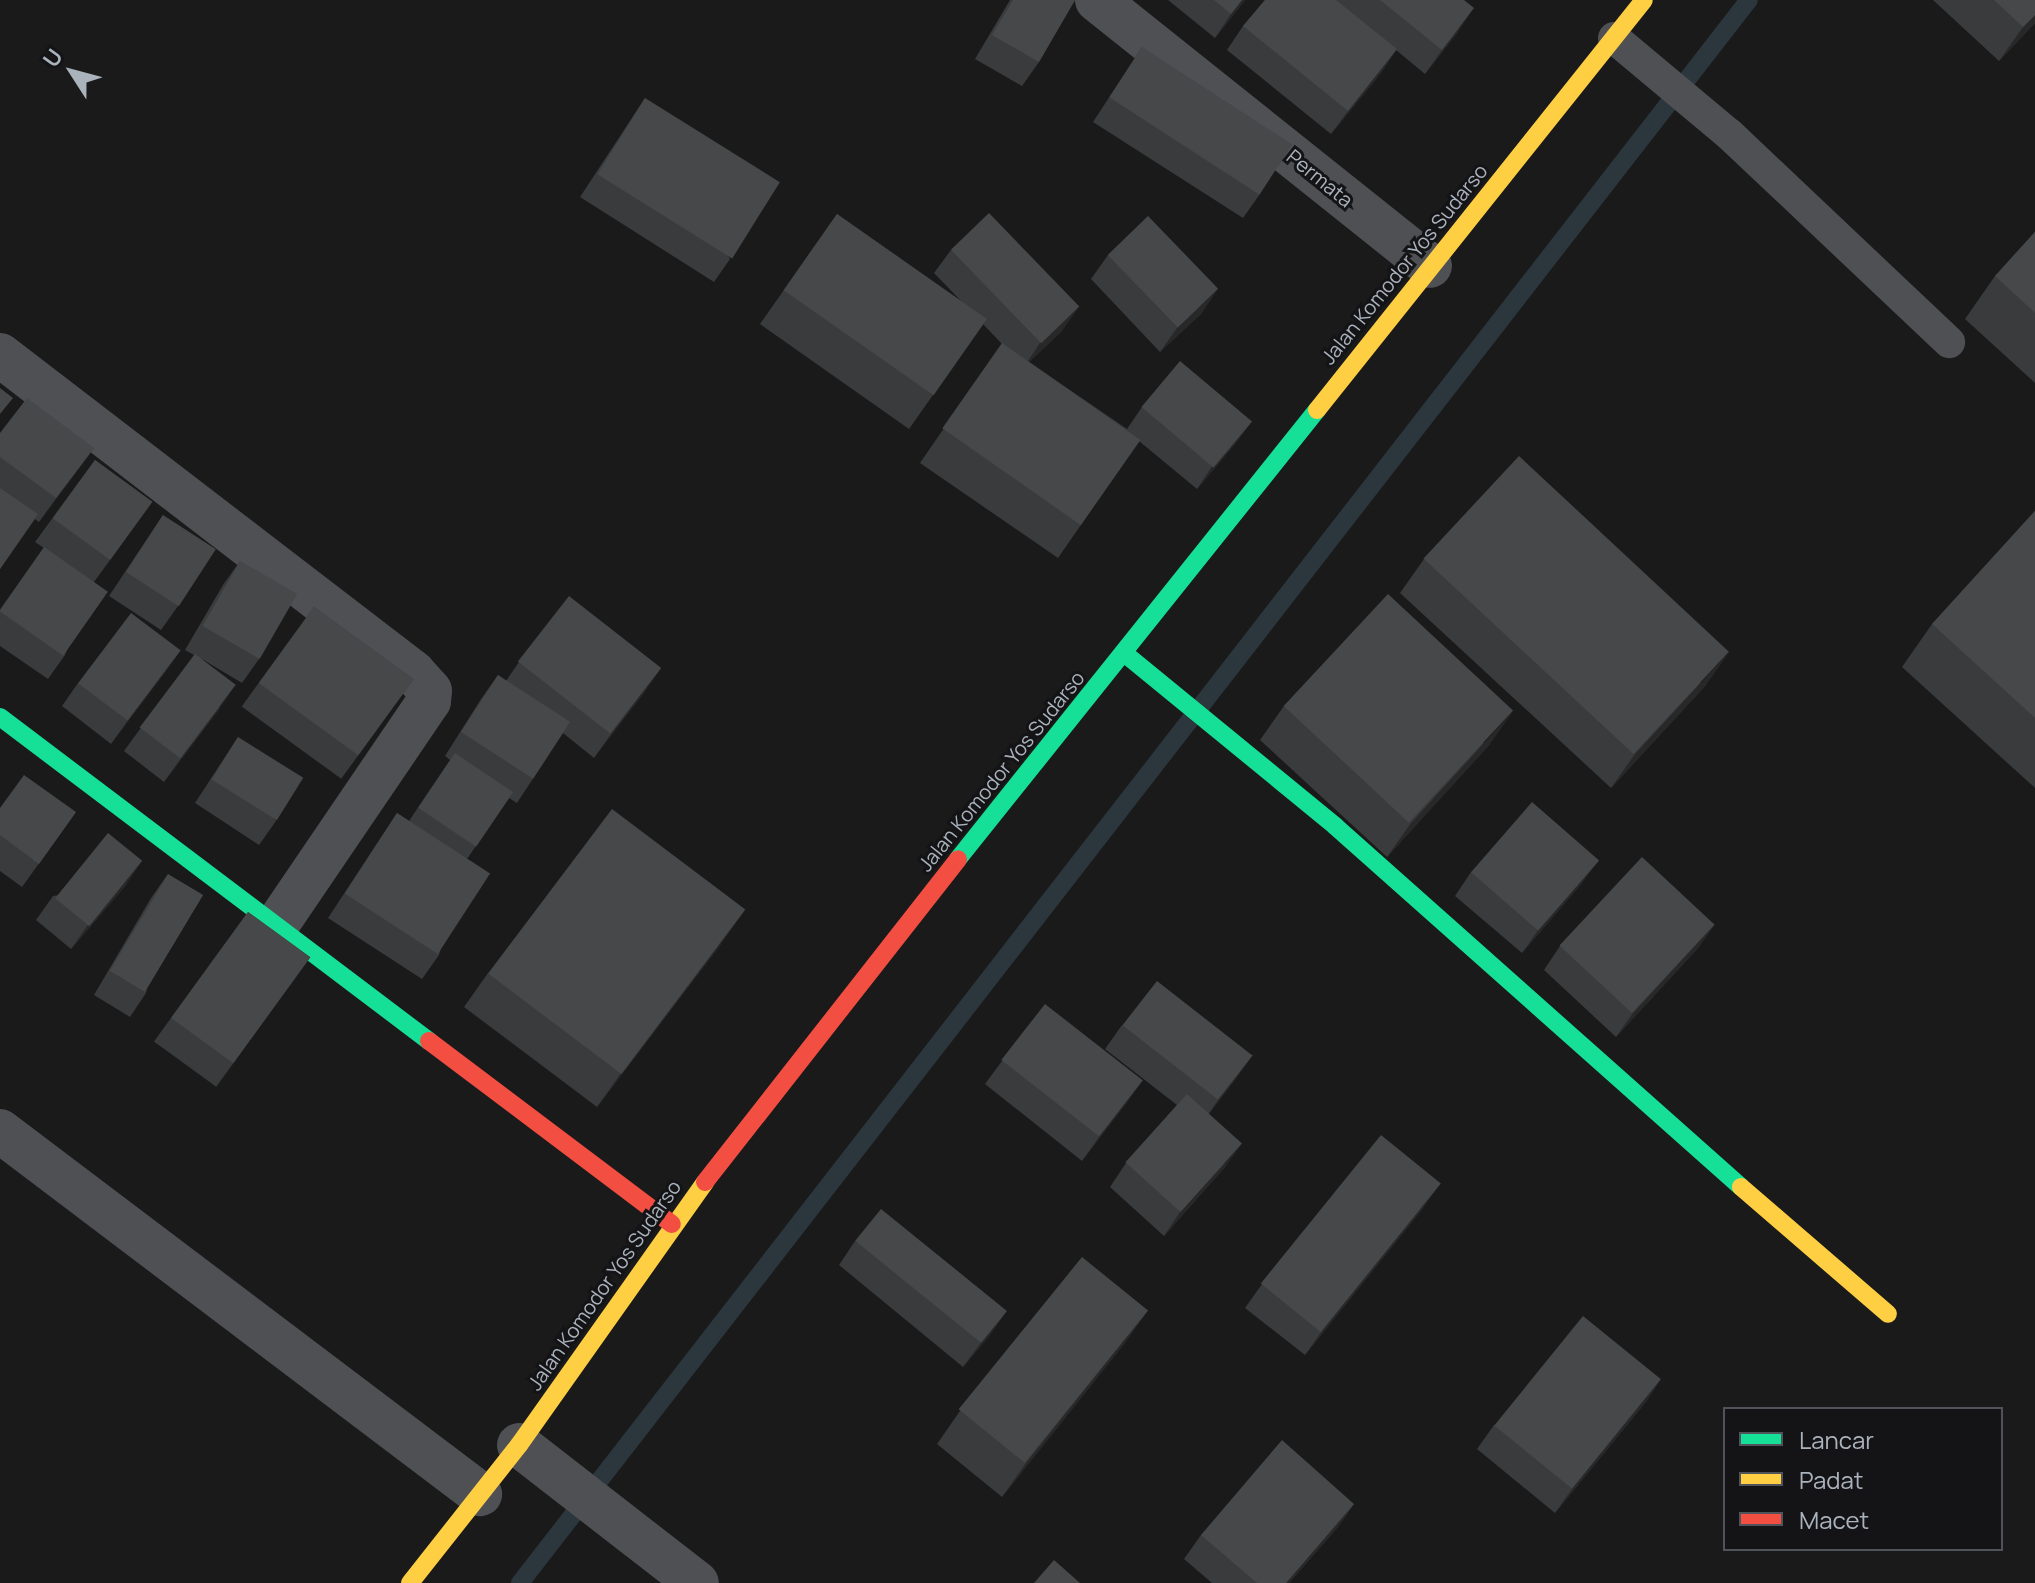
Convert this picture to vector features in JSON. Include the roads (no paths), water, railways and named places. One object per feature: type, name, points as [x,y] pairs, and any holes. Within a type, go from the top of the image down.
[{"type":"street","name":"Permata","points":[[1097,0],[1430,266]]},
{"type":"street","name":"Jalan Komodor Yos Sudarso","points":[[410,1583],[519,1445],[672,1224],[1644,0]]},
{"type":"street","points":[[0,355],[413,672],[430,691],[429,701],[278,923]]},
{"type":"street","points":[[1124,653],[1238,746],[1888,1314]]},
{"type":"street","points":[[0,717],[278,923],[672,1224]]},
{"type":"street","points":[[0,1131],[480,1494]]},
{"type":"street","points":[[519,1445],[697,1583]]},
{"type":"lane","points":[[1614,38],[1729,134],[1949,342]]},
{"type":"waterway","points":[[520,1583],[1749,0]]}]
